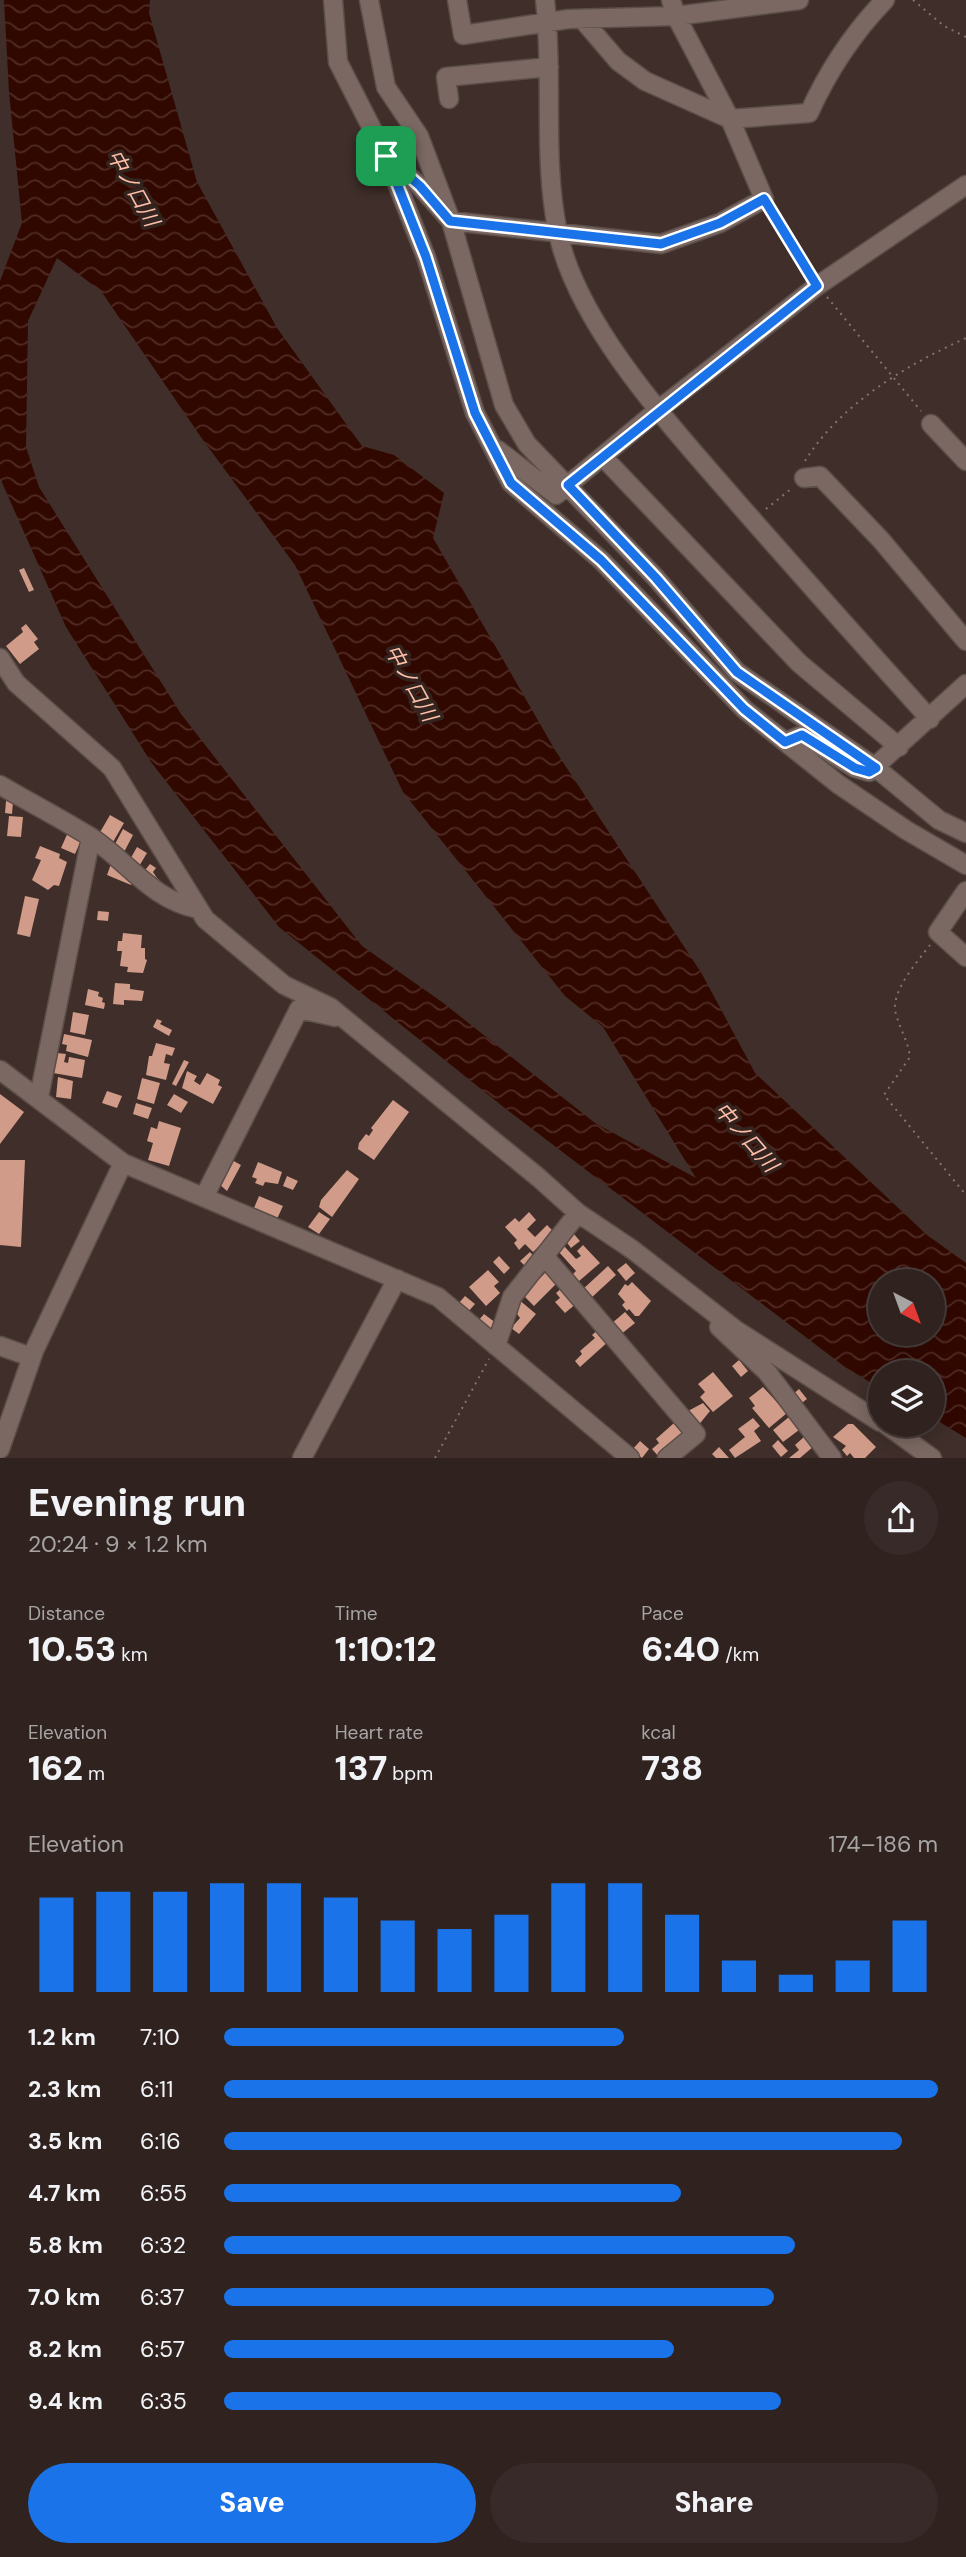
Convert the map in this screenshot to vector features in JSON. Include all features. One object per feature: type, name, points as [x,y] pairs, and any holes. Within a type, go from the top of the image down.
[{"type":"street","points":[[333,0],[338,62],[386,156],[426,257],[475,413],[511,483],[601,560],[744,709],[838,784],[906,830],[966,865]]},
{"type":"street","points":[[369,0],[386,87],[419,136],[450,221],[504,405],[527,444],[656,578],[737,672],[876,768],[939,820],[966,833]]},
{"type":"street","points":[[457,0],[463,35],[673,8],[799,0]]},
{"type":"street","points":[[545,0],[548,22],[551,188],[558,234],[566,258],[607,340],[658,410],[930,719]]},
{"type":"street","points":[[582,19],[618,61],[645,81],[730,119],[809,113],[827,74],[855,30],[885,0]]},
{"type":"street","points":[[386,156],[420,186],[450,221],[661,244],[720,223],[764,199],[730,119],[673,8]]},
{"type":"street","points":[[449,99],[446,78],[549,66]]},
{"type":"street","points":[[494,447],[556,495],[658,410],[817,286],[966,185]]},
{"type":"street","points":[[931,424],[966,461]]},
{"type":"street","points":[[603,457],[799,663],[899,747]]},
{"type":"street","points":[[804,478],[820,476],[881,540],[966,641]]},
{"type":"street","points":[[0,658],[16,683],[113,768],[205,919],[284,985],[330,1007],[578,1213],[633,1250],[703,1305],[868,1414]]},
{"type":"street","points":[[785,742],[802,735],[855,768],[869,772],[966,684]]},
{"type":"street","points":[[0,785],[91,837],[151,890],[176,904],[198,909]]},
{"type":"street","points":[[39,1097],[91,837]]},
{"type":"street","points":[[966,891],[938,932],[966,957]]},
{"type":"street","points":[[204,1197],[299,1009],[345,1019]]},
{"type":"street","points":[[0,1070],[123,1163],[438,1297],[630,1458]]},
{"type":"street","points":[[0,1450],[31,1357],[123,1163]]},
{"type":"street","points":[[496,1346],[512,1297],[578,1213]]},
{"type":"street","points":[[545,1258],[696,1434],[667,1458]]},
{"type":"street","points":[[302,1458],[397,1279]]},
{"type":"street","points":[[703,1305],[723,1333],[766,1372],[832,1458]]},
{"type":"street","points":[[0,1346],[31,1357]]},
{"type":"street","points":[[902,1437],[932,1458]]},
{"type":"path","points":[[913,0],[944,26],[966,37]]},
{"type":"path","points":[[764,199],[817,286],[931,424]]},
{"type":"path","points":[[753,520],[804,478],[805,460],[839,420],[921,359],[966,338]]},
{"type":"path","points":[[938,932],[901,988],[894,1011],[908,1043],[910,1057],[884,1095],[966,1195]]},
{"type":"path","points":[[435,1458],[496,1346]]},
{"type":"water","name":"中ノ口川","points":[[4,0],[150,0],[149,13],[197,182],[277,328],[362,446],[394,455],[444,493],[433,538],[555,750],[702,974],[755,1073],[927,1235],[966,1263],[966,1438],[945,1425],[945,1360],[868,1360],[868,1381],[845,1367],[506,1109],[279,927],[151,762],[66,627],[0,478],[0,281],[22,223],[9,92]],"holes":[[[57,258],[101,291],[203,440],[295,565],[403,792],[565,996],[603,1027],[696,1178],[595,1123],[442,1002],[362,946],[181,714],[39,487],[26,447],[28,321]]]},
{"type":"building","points":[[24,568],[34,590],[29,592],[19,570]]},
{"type":"building","points":[[26,624],[38,639],[34,642],[39,649],[20,664],[6,646],[23,632],[21,628]]},
{"type":"building","points":[[6,801],[13,802],[12,814],[5,813]]},
{"type":"building","points":[[110,815],[124,823],[113,842],[99,834]]},
{"type":"building","points":[[9,816],[23,817],[21,837],[7,836]]},
{"type":"building","points":[[123,829],[133,835],[122,856],[115,852],[118,846],[115,844]]},
{"type":"building","points":[[69,830],[83,836],[75,854],[61,848]]},
{"type":"building","points":[[40,846],[60,854],[59,858],[67,862],[59,886],[54,885],[48,890],[32,880],[41,860],[35,858]]},
{"type":"building","points":[[137,847],[147,853],[138,868],[128,863]]},
{"type":"building","points":[[111,864],[133,879],[131,885],[107,875]]},
{"type":"building","points":[[150,864],[156,868],[153,872],[165,885],[161,891],[141,875]]},
{"type":"building","points":[[25,896],[39,899],[30,937],[17,934]]},
{"type":"building","points":[[98,911],[109,912],[108,921],[97,920]]},
{"type":"building","points":[[123,933],[142,935],[141,948],[145,948],[147,960],[143,973],[127,972],[128,967],[120,966],[122,951],[117,951],[118,941],[122,941]]},
{"type":"building","points":[[115,983],[130,984],[130,989],[144,991],[142,1001],[124,1000],[124,1005],[113,1004]]},
{"type":"building","points":[[88,989],[99,992],[98,996],[103,998],[102,1002],[105,1003],[104,1009],[85,1005]]},
{"type":"building","points":[[73,1012],[89,1015],[85,1035],[70,1032]]},
{"type":"building","points":[[157,1019],[162,1021],[160,1024],[172,1030],[169,1036],[153,1027]]},
{"type":"building","points":[[64,1034],[92,1040],[88,1057],[66,1051],[67,1045],[62,1044]]},
{"type":"building","points":[[156,1043],[175,1048],[172,1056],[166,1054],[164,1063],[170,1064],[166,1080],[146,1075],[149,1056],[152,1056]]},
{"type":"building","points":[[57,1053],[66,1054],[64,1062],[68,1063],[69,1057],[85,1060],[82,1078],[53,1073]]},
{"type":"building","points":[[184,1060],[189,1062],[176,1086],[172,1084]]},
{"type":"building","points":[[187,1071],[197,1076],[194,1081],[200,1085],[207,1073],[220,1080],[218,1085],[222,1087],[213,1104],[182,1088]]},
{"type":"building","points":[[58,1077],[73,1081],[71,1099],[56,1097]]},
{"type":"building","points":[[142,1078],[160,1083],[154,1104],[137,1099]]},
{"type":"building","points":[[107,1091],[122,1096],[117,1108],[102,1103]]},
{"type":"building","points":[[0,1094],[24,1112],[0,1144]]},
{"type":"building","points":[[174,1094],[188,1102],[181,1113],[167,1105]]},
{"type":"building","points":[[393,1100],[409,1112],[374,1160],[358,1149],[359,1143],[366,1134],[369,1136],[373,1130],[371,1128]]},
{"type":"building","points":[[136,1103],[152,1108],[148,1119],[133,1114]]},
{"type":"building","points":[[159,1121],[181,1128],[169,1166],[148,1160],[153,1143],[147,1141],[151,1127],[157,1129]]},
{"type":"building","points":[[230,1159],[241,1165],[227,1191],[218,1183]]},
{"type":"building","points":[[0,1160],[25,1160],[21,1247],[0,1245]]},
{"type":"building","points":[[258,1162],[282,1172],[278,1184],[265,1182],[263,1186],[255,1183],[257,1179],[252,1177]]},
{"type":"building","points":[[347,1170],[359,1179],[332,1217],[319,1207],[321,1200]]},
{"type":"building","points":[[287,1176],[298,1181],[293,1190],[283,1186]]},
{"type":"building","points":[[259,1196],[283,1206],[277,1219],[254,1208]]},
{"type":"building","points":[[319,1212],[330,1219],[319,1234],[308,1227]]},
{"type":"building","points":[[529,1212],[536,1220],[527,1229],[535,1237],[547,1225],[554,1232],[533,1252],[525,1244],[519,1250],[514,1243],[517,1240],[505,1227],[515,1218],[519,1222]]},
{"type":"building","points":[[573,1233],[580,1241],[571,1248],[565,1240]]},
{"type":"building","points":[[583,1245],[600,1263],[578,1282],[572,1275],[576,1271],[558,1251],[564,1246],[576,1259],[581,1256],[577,1251]]},
{"type":"building","points":[[530,1252],[538,1261],[528,1269],[520,1261]]},
{"type":"building","points":[[499,1256],[510,1268],[504,1274],[493,1262]]},
{"type":"building","points":[[626,1263],[635,1273],[626,1281],[617,1270]]},
{"type":"building","points":[[608,1266],[616,1275],[590,1299],[582,1290]]},
{"type":"building","points":[[488,1270],[499,1282],[494,1286],[500,1293],[486,1306],[469,1287]]},
{"type":"building","points":[[548,1270],[559,1281],[534,1306],[523,1295]]},
{"type":"building","points":[[632,1282],[651,1301],[639,1316],[635,1316],[629,1309],[627,1311],[622,1305],[625,1302],[618,1294],[625,1284],[628,1286]]},
{"type":"building","points":[[563,1287],[577,1303],[565,1313],[555,1302],[560,1298],[556,1293]]},
{"type":"building","points":[[465,1296],[475,1304],[468,1312],[458,1304]]},
{"type":"building","points":[[518,1299],[536,1314],[519,1334],[511,1328],[520,1318],[512,1307]]},
{"type":"building","points":[[625,1312],[635,1323],[620,1335],[611,1324]]},
{"type":"building","points":[[484,1314],[496,1323],[490,1330],[478,1321]]},
{"type":"building","points":[[600,1328],[610,1340],[580,1367],[575,1361],[582,1354],[580,1351],[595,1338],[592,1335]]},
{"type":"building","points":[[739,1360],[748,1371],[741,1377],[732,1366]]},
{"type":"building","points":[[713,1372],[733,1396],[713,1412],[700,1397],[705,1392],[698,1384]]},
{"type":"building","points":[[763,1387],[787,1413],[769,1428],[752,1408],[755,1406],[749,1398]]},
{"type":"building","points":[[799,1389],[807,1399],[799,1405],[791,1396]]},
{"type":"building","points":[[703,1403],[710,1411],[697,1427],[688,1417],[691,1414],[688,1411]]},
{"type":"building","points":[[789,1417],[799,1430],[783,1442],[773,1430]]},
{"type":"building","points":[[753,1418],[760,1426],[754,1431],[761,1441],[735,1458],[729,1450],[745,1437],[738,1429]]},
{"type":"building","points":[[674,1423],[687,1433],[659,1457],[652,1449],[659,1443],[656,1439]]},
{"type":"building","points":[[848,1424],[853,1424],[876,1447],[865,1458],[854,1458],[850,1453],[847,1456],[842,1450],[846,1446],[833,1437]]},
{"type":"building","points":[[805,1436],[814,1446],[800,1458],[789,1458],[799,1450],[795,1445]]},
{"type":"building","points":[[778,1440],[788,1451],[781,1457],[772,1446]]},
{"type":"building","points":[[640,1441],[649,1449],[642,1458],[632,1450]]},
{"type":"building","points":[[719,1447],[729,1458],[716,1458],[712,1454]]},
{"type":"route","points":[[386,156],[420,186],[450,221],[558,234],[661,244],[720,223],[764,199],[817,286],[658,410],[568,485],[656,578],[737,672],[876,768],[869,772],[855,768],[802,735],[785,742],[744,709],[601,560],[511,483],[475,413],[426,257],[386,156]]}]
